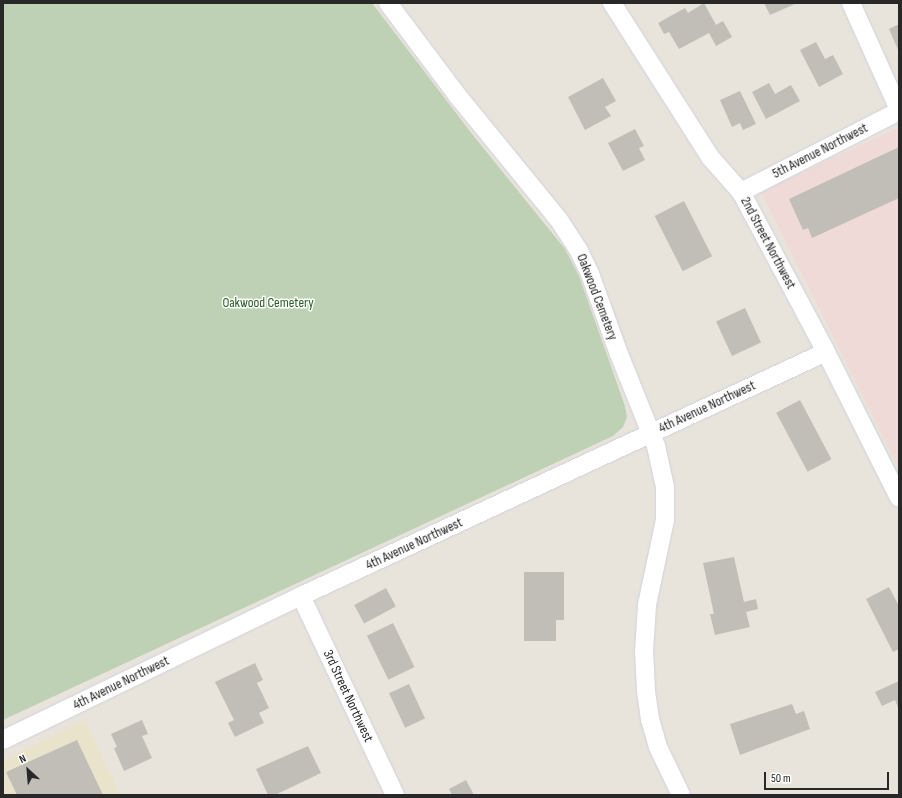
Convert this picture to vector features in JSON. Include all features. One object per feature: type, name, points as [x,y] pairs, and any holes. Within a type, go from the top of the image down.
[{"type":"street","name":"Oakwood Cemetery","points":[[388,3],[457,96],[559,220],[578,249],[590,274],[662,466],[665,520],[647,605],[644,651],[646,691],[650,719],[658,747],[681,795]]},
{"type":"street","name":"2nd Street Northwest","points":[[612,3],[706,151],[741,192],[826,352],[899,498]]},
{"type":"street","points":[[851,3],[899,110]]},
{"type":"street","name":"5th Avenue Northwest","points":[[741,192],[899,110]]},
{"type":"street","name":"4th Avenue Northwest","points":[[3,740],[301,596],[826,352]]},
{"type":"street","name":"3rd Street Northwest","points":[[301,596],[395,795]]},
{"type":"shaded area","points":[[899,127],[899,469],[761,192]]},
{"type":"shaded area","points":[[85,720],[121,795],[3,795],[3,760]]},
{"type":"green space","name":"Oakwood Cemetery","points":[[3,3],[372,3],[472,134],[565,249],[579,276],[625,406],[627,417],[623,427],[613,436],[3,720]]},
{"type":"building","points":[[704,3],[716,25],[723,21],[732,37],[716,46],[709,33],[679,49],[669,32],[664,34],[658,23],[685,8],[688,13]]},
{"type":"building","points":[[764,3],[797,3],[770,15]]},
{"type":"building","points":[[899,24],[899,52],[889,29]]},
{"type":"building","points":[[816,42],[825,59],[833,55],[843,74],[819,87],[800,50]]},
{"type":"building","points":[[603,78],[616,101],[605,107],[611,116],[585,130],[568,97]]},
{"type":"building","points":[[769,83],[775,94],[791,85],[800,101],[766,119],[752,92]]},
{"type":"building","points":[[740,91],[756,124],[743,130],[740,123],[732,127],[720,100]]},
{"type":"building","points":[[635,129],[644,146],[639,148],[645,160],[623,171],[608,143]]},
{"type":"building","points":[[899,147],[899,198],[812,238],[808,228],[803,230],[789,199]]},
{"type":"building","points":[[684,201],[712,256],[683,271],[655,216]]},
{"type":"building","points":[[745,308],[761,342],[732,356],[716,322]]},
{"type":"building","points":[[800,400],[831,459],[808,472],[776,413]]},
{"type":"building","points":[[734,557],[744,602],[756,599],[758,609],[746,612],[750,627],[715,635],[710,614],[714,614],[703,563]]},
{"type":"building","points":[[524,572],[564,572],[564,620],[556,620],[556,641],[524,641]]},
{"type":"building","points":[[889,587],[899,606],[899,649],[893,652],[866,599]]},
{"type":"building","points":[[386,588],[396,607],[364,623],[354,605]]},
{"type":"building","points":[[393,623],[414,667],[388,680],[367,636]]},
{"type":"building","points":[[255,663],[263,680],[257,683],[269,708],[259,713],[264,723],[235,737],[228,723],[234,720],[215,682]]},
{"type":"building","points":[[899,681],[899,710],[895,700],[882,706],[875,692]]},
{"type":"building","points":[[409,684],[425,718],[405,728],[389,693]]},
{"type":"building","points":[[792,704],[796,714],[804,711],[810,729],[740,755],[730,724]]},
{"type":"building","points":[[142,720],[148,734],[142,736],[152,758],[124,771],[114,748],[117,747],[111,734]]},
{"type":"building","points":[[77,740],[103,795],[17,795],[6,772]]},
{"type":"building","points":[[308,746],[321,773],[275,795],[268,795],[256,769]]},
{"type":"building","points":[[466,780],[474,795],[452,795],[449,789]]}]
